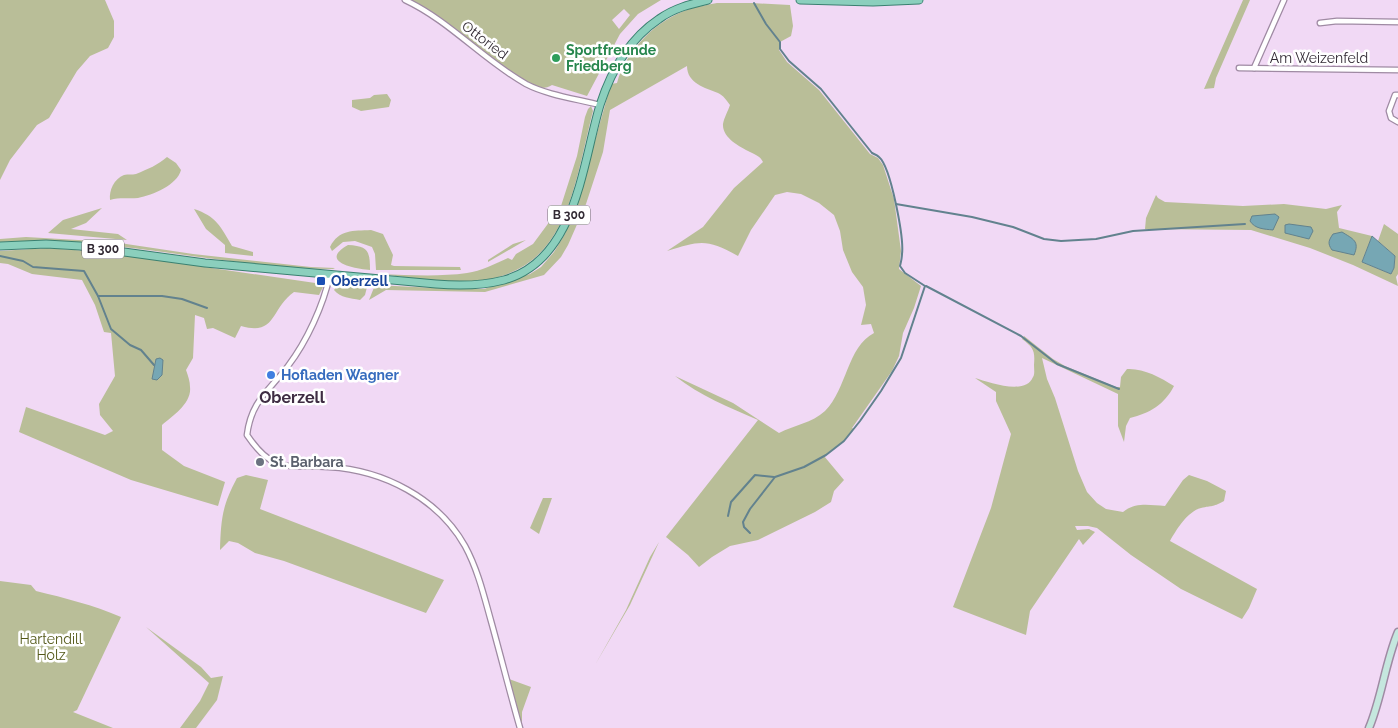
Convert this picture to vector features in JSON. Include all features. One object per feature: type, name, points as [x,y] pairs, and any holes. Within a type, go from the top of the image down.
[{"type":"main road","name":"B 300","points":[[0,246],[46,244],[80,246],[205,263],[460,286],[499,281],[525,270],[540,259],[552,247],[563,229],[582,174],[600,104],[621,58],[630,44],[660,18],[683,6],[708,0]]},
{"type":"main road","points":[[800,0],[873,2],[919,0]]},
{"type":"main road","points":[[1369,728],[1398,632]]},
{"type":"street","name":"Ottoried","points":[[405,0],[431,14],[528,85],[600,104]]},
{"type":"street","points":[[1254,68],[1284,0]]},
{"type":"street","points":[[1320,23],[1337,21],[1398,22]]},
{"type":"street","name":"Am Weizenfeld","points":[[1239,68],[1398,70]]},
{"type":"street","points":[[1397,95],[1389,111],[1391,118],[1398,122]]},
{"type":"street","points":[[330,275],[326,293],[300,347],[288,366],[256,403],[251,414],[247,435],[261,453],[280,464],[296,467],[329,466],[365,472],[403,487],[433,507],[450,525],[464,545],[479,577],[520,728]]},
{"type":"green space","points":[[0,0],[105,0],[114,21],[114,37],[108,48],[90,56],[77,71],[49,118],[37,125],[10,160],[0,180]]},
{"type":"green space","name":"Sportfreunde Friedberg","points":[[410,0],[661,0],[638,14],[620,34],[587,96],[552,85],[541,88],[531,85],[508,71],[447,23]],"holes":[[[624,9],[630,15],[619,29],[612,20]]]},
{"type":"green space","points":[[1243,0],[1250,0],[1216,78],[1214,88],[1204,89]]},
{"type":"green space","points":[[717,3],[790,5],[793,26],[791,36],[780,42],[779,50],[787,62],[819,90],[870,154],[878,158],[883,165],[894,199],[901,251],[899,269],[921,286],[903,333],[899,356],[892,371],[852,428],[854,429],[844,441],[824,456],[844,480],[834,491],[831,502],[758,540],[730,546],[699,567],[666,537],[758,420],[705,395],[675,376],[733,403],[779,433],[809,421],[825,411],[838,392],[858,348],[865,339],[874,333],[871,324],[861,325],[866,305],[863,287],[852,272],[843,250],[840,231],[834,215],[819,203],[801,194],[787,192],[775,195],[751,230],[738,256],[718,246],[703,243],[696,243],[667,251],[703,227],[734,188],[763,162],[761,158],[728,138],[723,129],[723,124],[730,105],[720,94],[702,87],[693,81],[687,66],[610,110],[603,152],[586,204],[561,257],[544,275],[485,292],[386,290],[369,300],[375,285],[484,289],[530,274],[541,267],[554,252],[565,234],[575,211],[611,84],[617,83],[621,71],[635,48],[644,37],[666,20],[693,8]]},
{"type":"green space","points":[[387,94],[391,100],[389,107],[361,111],[352,107],[352,100]]},
{"type":"green space","points":[[591,106],[593,111],[578,172],[570,201],[559,227],[544,249],[523,266],[496,278],[460,282],[380,274],[435,275],[472,272],[508,258],[512,260],[516,254],[533,244],[561,206],[577,156],[585,117]]},
{"type":"green space","points":[[167,157],[176,163],[181,170],[170,185],[144,197],[110,200],[110,192],[117,179],[126,175],[136,174],[156,165]]},
{"type":"green space","points":[[1156,195],[1165,202],[1243,206],[1284,204],[1326,209],[1342,205],[1337,212],[1339,228],[1372,236],[1362,262],[1391,274],[1394,268],[1395,256],[1378,241],[1384,224],[1398,234],[1398,274],[1396,277],[1398,286],[1310,248],[1251,230],[1145,229],[1146,218]]},
{"type":"green space","points":[[102,208],[86,223],[71,229],[118,234],[127,240],[48,233],[63,220]]},
{"type":"green space","points":[[194,209],[213,219],[232,246],[253,252],[253,256],[225,253],[225,245],[206,229]]},
{"type":"green space","points":[[371,230],[383,234],[393,255],[391,265],[460,267],[461,270],[376,270],[375,254],[372,247],[355,241],[343,242],[332,251],[330,247],[342,234],[352,231]]},
{"type":"green space","points":[[26,237],[113,242],[193,254],[335,268],[291,267],[249,263],[84,243],[0,242],[0,239]]},
{"type":"green space","points":[[526,240],[488,262],[488,260],[513,244]]},
{"type":"green space","points":[[348,245],[364,248],[368,254],[370,270],[342,264],[338,260],[337,256],[340,251]]},
{"type":"green space","points":[[47,248],[102,252],[322,284],[323,287],[319,295],[294,292],[286,299],[267,324],[253,328],[241,326],[235,338],[213,328],[207,329],[204,318],[195,315],[193,358],[186,370],[190,383],[190,393],[181,409],[162,425],[162,450],[184,466],[225,482],[218,506],[131,480],[19,432],[26,407],[105,435],[113,431],[100,415],[99,404],[115,376],[111,333],[104,332],[95,305],[82,280],[32,274],[8,264],[0,263],[0,251]]},
{"type":"green space","points":[[337,286],[367,287],[365,295],[360,300],[340,295],[334,290]]},
{"type":"green space","points":[[1024,336],[1065,366],[1116,387],[1120,387],[1121,377],[1127,369],[1151,374],[1174,386],[1166,398],[1156,407],[1144,414],[1130,418],[1126,426],[1124,442],[1118,426],[1118,394],[1042,358],[1047,379],[1055,398],[1078,471],[1087,492],[1097,503],[1106,509],[1123,512],[1137,505],[1165,506],[1183,480],[1189,475],[1207,481],[1226,491],[1224,501],[1214,506],[1196,510],[1187,517],[1170,541],[1257,589],[1242,619],[1181,589],[1131,555],[1097,528],[1088,526],[1075,526],[1077,530],[1089,529],[1095,532],[1083,545],[1079,539],[1030,611],[1026,635],[953,607],[991,508],[1011,434],[996,401],[996,392],[975,378],[1015,387],[1029,383],[1034,374],[1034,356],[1031,347],[1022,339]]},
{"type":"green space","points":[[246,475],[268,480],[260,509],[444,580],[426,613],[284,561],[255,553],[238,543],[229,541],[220,550],[225,505],[237,478]]},
{"type":"green space","points":[[543,498],[552,498],[539,534],[530,528]]},
{"type":"green space","points":[[659,542],[630,605],[595,665],[626,610],[650,557]]},
{"type":"green space","name":"Hartendill Holz","points":[[0,581],[31,585],[36,591],[89,605],[121,617],[77,710],[73,712],[113,728],[0,728]]},
{"type":"green space","points":[[146,627],[201,667],[211,678],[223,676],[217,700],[196,728],[180,728],[200,701],[209,683]]},
{"type":"green space","points":[[509,679],[531,687],[522,712],[522,728],[521,728]]},
{"type":"shaded area","points":[[1275,214],[1279,217],[1273,230],[1257,227],[1250,221],[1252,216]]},
{"type":"shaded area","points":[[1285,225],[1311,227],[1313,231],[1309,239],[1285,233]]},
{"type":"shaded area","points":[[1342,232],[1356,243],[1354,255],[1330,248],[1329,242],[1333,234]]},
{"type":"shaded area","points":[[1372,236],[1395,256],[1394,268],[1391,274],[1362,262]]},
{"type":"shaded area","points":[[160,358],[163,360],[162,375],[157,380],[152,379],[156,359]]},
{"type":"waterway","points":[[750,533],[744,527],[743,522],[750,509],[775,477],[804,467],[826,455],[844,441],[860,421],[901,358],[925,286],[905,273],[900,266],[902,246],[899,219],[884,163],[872,153],[821,89],[789,61],[780,49],[780,42],[766,24],[754,3]]},
{"type":"waterway","points":[[896,204],[972,217],[1013,227],[1044,239],[1061,241],[1096,239],[1133,231],[1245,224]]},
{"type":"waterway","points":[[0,256],[23,261],[33,267],[84,271],[98,296],[162,296],[182,299],[207,308]]},
{"type":"waterway","points":[[926,286],[1021,336],[1057,364],[1119,389]]},
{"type":"waterway","points":[[98,296],[111,329],[130,345],[141,350],[154,365]]},
{"type":"waterway","points":[[728,516],[731,502],[755,475],[774,477]]},
{"type":"place","name":"Sportfreunde Friedberg","points":[[556,58]]},
{"type":"place","name":"Oberzell","points":[[321,281]]},
{"type":"place","name":"Hofladen Wagner","points":[[271,375]]},
{"type":"place","name":"St. Barbara","points":[[260,462]]},
{"type":"district","name":"Oberzell","points":[[292,397]]}]
